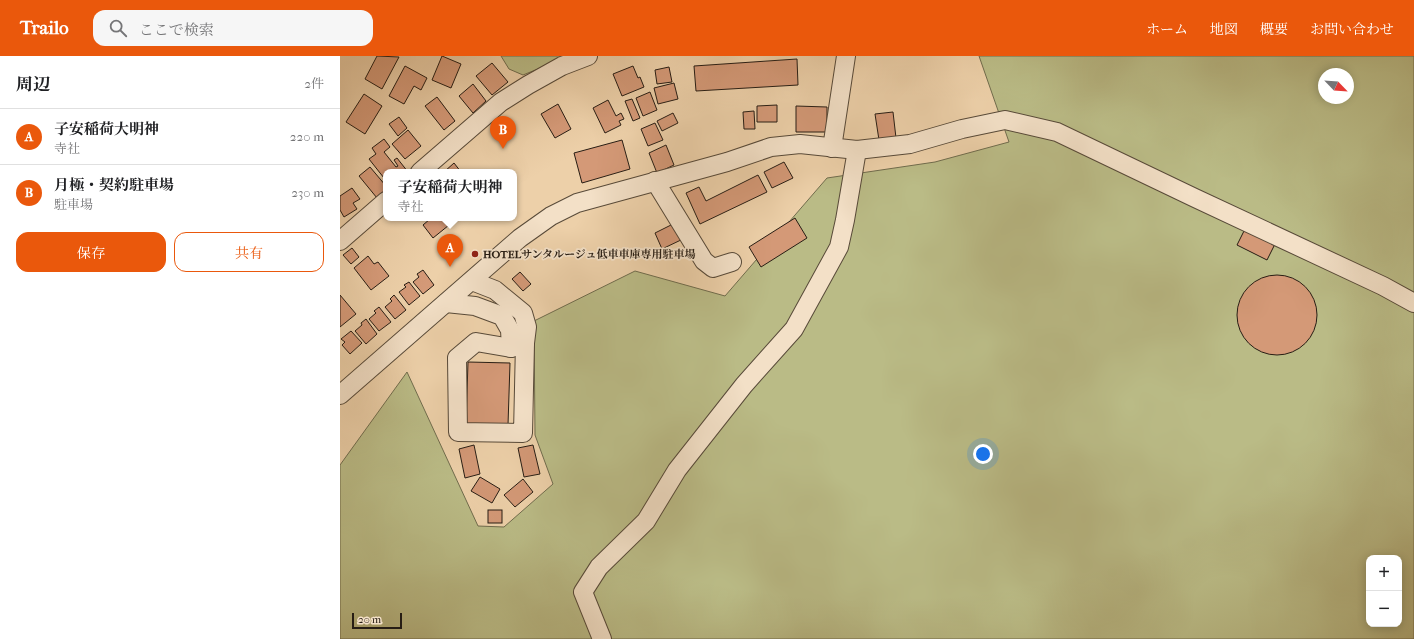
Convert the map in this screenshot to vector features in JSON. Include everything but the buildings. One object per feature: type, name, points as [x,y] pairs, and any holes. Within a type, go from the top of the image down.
[{"type":"street","points":[[423,169],[501,102],[562,66],[588,56]]},
{"type":"street","points":[[832,148],[846,56]]},
{"type":"street","points":[[341,392],[472,281],[520,238],[551,216],[577,203],[727,162],[771,147],[800,144],[857,150],[910,144],[962,129],[1005,120],[1057,132],[1383,286],[1414,303]]},
{"type":"street","points":[[602,639],[583,592],[599,567],[646,521],[677,470],[744,385],[794,330],[839,247],[857,150]]},
{"type":"street","points":[[655,181],[704,261],[714,268],[732,262]]},
{"type":"street","points":[[340,240],[383,204]]},
{"type":"street","points":[[472,281],[495,290],[523,313],[527,327],[518,346]]},
{"type":"street","points":[[446,303],[475,306],[502,316],[518,346],[523,433],[458,432],[457,358],[476,342],[518,346]]},
{"type":"green space","points":[[501,56],[570,56],[523,75],[509,69]]},
{"type":"green space","points":[[979,56],[1414,56],[1414,639],[340,639],[340,465],[407,372],[478,526],[504,527],[553,484],[535,435],[534,321],[635,271],[725,296],[827,178],[935,162],[1009,142]]},
{"type":"place","name":"月極・契約駐車場","points":[[503,149]]},
{"type":"place","name":"HOTELサンタルージュ低車車庫専用駐車場","points":[[475,254]]},
{"type":"place","name":"子安稲荷大明神","points":[[450,267]]}]
